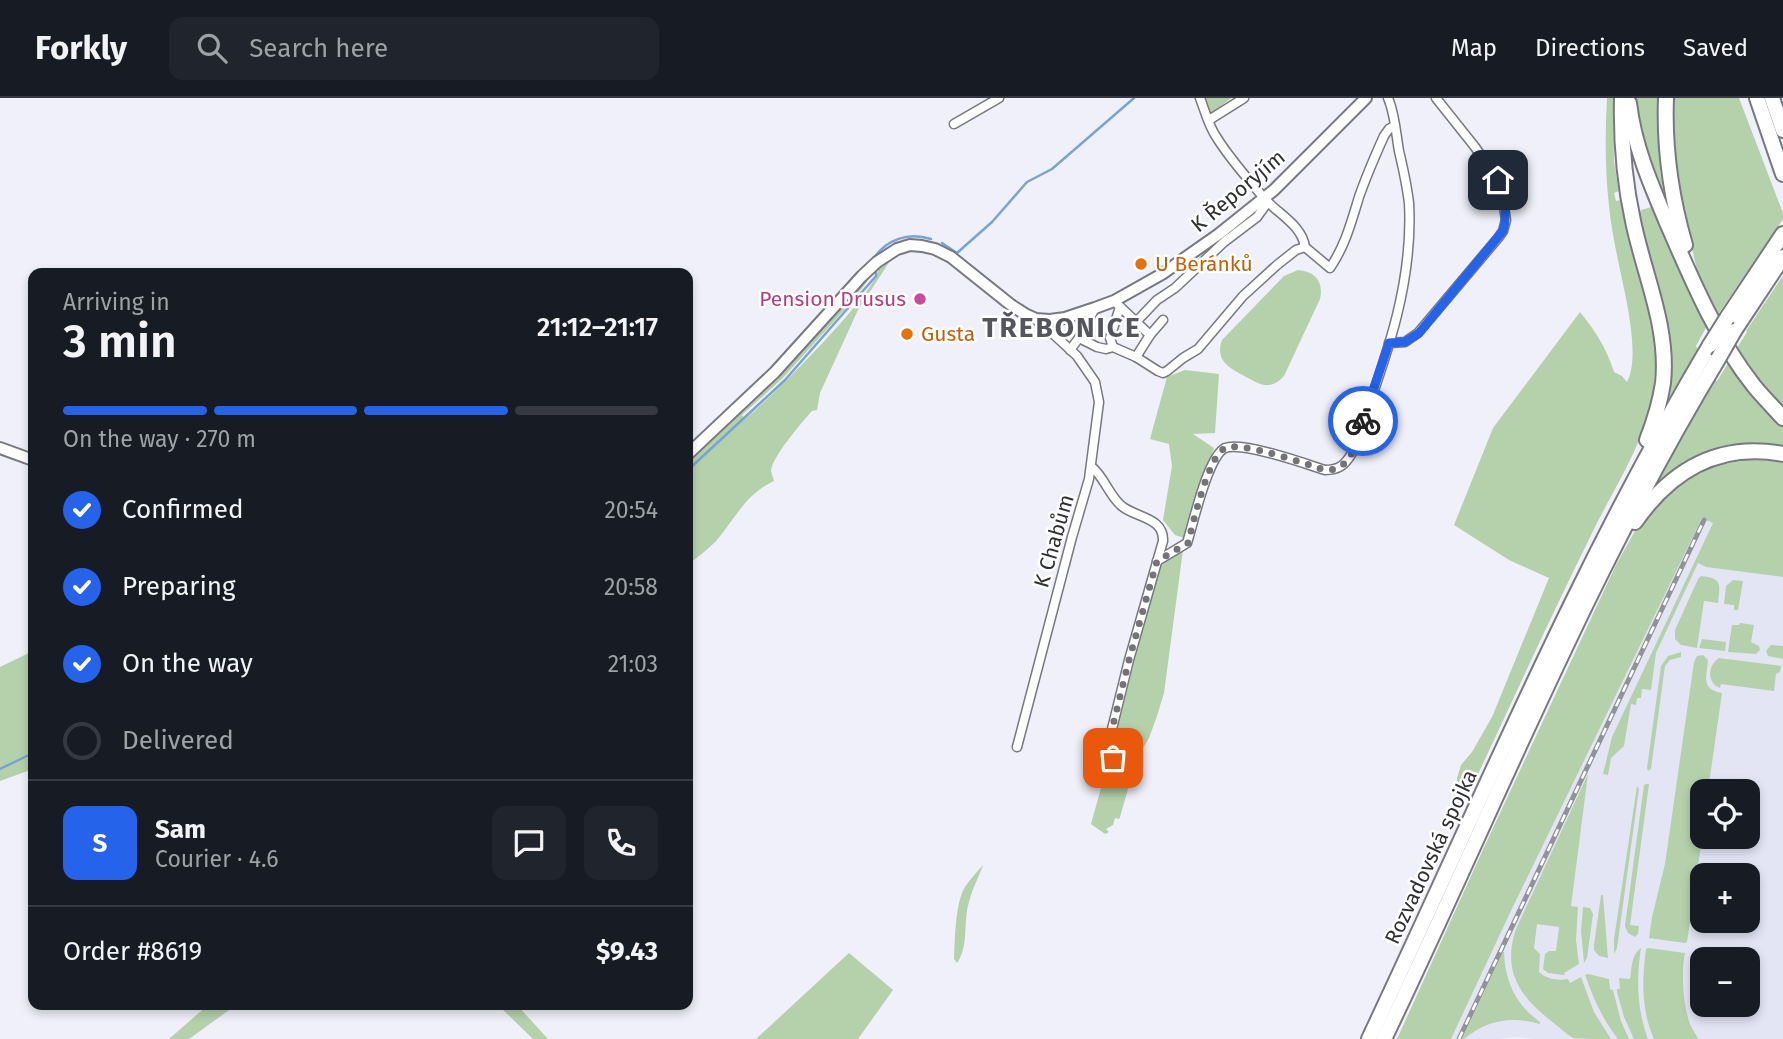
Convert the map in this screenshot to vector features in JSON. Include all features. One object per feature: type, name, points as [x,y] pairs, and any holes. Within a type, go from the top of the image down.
[{"type":"highway","points":[[1537,693],[1620,506],[1653,422],[1661,393],[1664,371],[1663,341],[1626,186],[1621,126],[1622,98]]},
{"type":"highway","points":[[1629,98],[1633,129],[1646,173],[1691,277],[1720,319]]},
{"type":"highway","points":[[1666,98],[1668,161],[1674,201],[1686,248],[1741,368],[1783,418]]},
{"type":"highway","points":[[1757,98],[1783,174]]},
{"type":"highway","points":[[1772,98],[1783,130]]},
{"type":"highway","points":[[1537,693],[1664,453],[1779,256],[1783,234]]},
{"type":"highway","points":[[1620,506],[1710,345],[1720,319],[1779,256]]},
{"type":"highway","points":[[1605,566],[1650,502],[1685,471],[1704,461],[1727,454],[1752,451],[1783,454]]},
{"type":"highway","name":"Rozvadovská spojka","points":[[1369,1039],[1537,693]]},
{"type":"highway","name":"Rozvadovská spojka","points":[[1384,1039],[1416,973],[1537,693]]},
{"type":"street","points":[[954,124],[999,98]]},
{"type":"street","points":[[1200,98],[1214,135],[1222,146],[1266,200],[1292,224],[1304,240],[1305,247],[1330,268],[1346,240],[1384,136],[1394,126]]},
{"type":"street","points":[[1209,120],[1244,98]]},
{"type":"street","name":"K Řeporyjím","points":[[1036,319],[1065,318],[1117,304],[1187,258],[1266,200],[1366,98]]},
{"type":"street","points":[[1389,343],[1405,342],[1419,333],[1498,238],[1506,220],[1498,180],[1436,98]]},
{"type":"street","points":[[1157,561],[1188,543],[1212,463],[1224,449],[1231,447],[1265,452],[1325,470],[1334,470],[1347,462],[1352,453],[1398,315],[1405,285],[1409,232],[1408,193],[1390,99]]},
{"type":"street","name":"K Řeporyjím","points":[[1136,322],[1157,300],[1175,288],[1224,242],[1257,217],[1266,200]]},
{"type":"street","points":[[693,449],[775,372],[862,276],[897,248],[922,246],[944,253],[1018,310],[1036,319]]},
{"type":"street","points":[[1079,338],[1097,348],[1114,347],[1163,373],[1198,349],[1243,296],[1277,265],[1296,250],[1305,247]]},
{"type":"street","points":[[1117,304],[1150,335]]},
{"type":"street","points":[[1114,347],[1110,338],[1117,304]]},
{"type":"street","points":[[1070,350],[1095,308]]},
{"type":"street","name":"K Chabům","points":[[1017,747],[1092,467],[1099,402],[1095,382],[1077,356],[1036,319]]},
{"type":"street","points":[[1136,357],[1163,320]]},
{"type":"street","points":[[0,448],[28,458]]},
{"type":"street","points":[[1092,467],[1120,505],[1157,524],[1162,530],[1163,541],[1111,733],[1110,750],[1113,758]]},
{"type":"shaded area","points":[[1702,517],[1783,518],[1783,1039],[1451,1039]]},
{"type":"green space","points":[[1202,98],[1231,98],[1211,114]]},
{"type":"green space","points":[[1607,98],[1613,98],[1614,162],[1619,191],[1614,193],[1616,201],[1621,200],[1652,328],[1655,350],[1653,393],[1633,453],[1577,563],[1464,804],[1457,808],[1457,778],[1461,765],[1472,752],[1492,717],[1549,578],[1509,560],[1454,525],[1493,428],[1580,312],[1600,340],[1614,372],[1627,382],[1631,371],[1630,325],[1613,236],[1608,192]]},
{"type":"green space","points":[[1632,98],[1657,98],[1660,171],[1665,200],[1649,163]]},
{"type":"green space","points":[[1673,98],[1739,98],[1783,213],[1783,219],[1717,316],[1697,270],[1678,190]]},
{"type":"green space","points":[[1655,206],[1708,324],[1696,346],[1698,349],[1670,396],[1671,354],[1668,324],[1639,216],[1641,210]]},
{"type":"green space","points":[[892,258],[858,310],[820,393],[817,410],[807,416],[776,457],[771,471],[774,481],[756,492],[717,540],[693,561],[693,456],[757,399],[875,271],[853,300],[783,378],[742,415],[745,419],[775,391],[841,323],[873,282],[878,270]]},
{"type":"green space","points":[[1298,270],[1317,278],[1321,287],[1320,299],[1284,376],[1274,384],[1260,384],[1226,364],[1220,354],[1222,340],[1284,276]]},
{"type":"green space","points":[[1783,278],[1783,413],[1735,351]]},
{"type":"green space","points":[[1730,360],[1756,398],[1783,427],[1783,447],[1748,444],[1715,450],[1684,464],[1656,484],[1715,380],[1717,381]]},
{"type":"green space","points":[[1185,370],[1219,374],[1215,433],[1193,434],[1214,448],[1184,538],[1175,535],[1163,520],[1172,466],[1169,444],[1150,439],[1167,377]]},
{"type":"green space","points":[[1747,460],[1783,461],[1783,577],[1706,567],[1698,563],[1656,653],[1651,690],[1642,689],[1641,698],[1637,698],[1636,705],[1631,704],[1624,746],[1611,758],[1608,775],[1603,774],[1612,737],[1713,523],[1702,518],[1451,1039],[1397,1039],[1616,565],[1641,520],[1674,486],[1709,467]]},
{"type":"green space","points":[[1183,550],[1164,693],[1149,738],[1140,753],[1120,817],[1115,818],[1113,825],[1106,829],[1109,832],[1105,834],[1091,824],[1154,583],[1164,562]]},
{"type":"green space","points":[[1701,576],[1717,581],[1719,591],[1718,603],[1704,601],[1697,648],[1681,645],[1675,639],[1675,630]]},
{"type":"green space","points":[[1733,580],[1743,581],[1738,610],[1734,610],[1734,605],[1724,604],[1726,586]]},
{"type":"green space","points":[[1732,625],[1754,625],[1751,642],[1759,646],[1760,650],[1756,654],[1728,652]]},
{"type":"green space","points":[[1702,639],[1726,642],[1725,651],[1699,648]]},
{"type":"green space","points":[[1771,645],[1783,646],[1783,659],[1768,656],[1766,651]]},
{"type":"green space","points":[[1681,652],[1681,657],[1670,660],[1665,666],[1651,769],[1648,771],[1661,666],[1668,656]]},
{"type":"green space","points":[[28,653],[28,771],[0,781],[0,667]]},
{"type":"green space","points":[[1703,655],[1708,660],[1706,681],[1710,689],[1722,693],[1710,779],[1690,779],[1690,849],[1701,849],[1698,863],[1690,863],[1690,921],[1685,943],[1649,938],[1665,864],[1697,656]]},
{"type":"green space","points":[[1719,658],[1781,666],[1780,672],[1776,674],[1774,691],[1721,684],[1720,688],[1715,686],[1710,674]]},
{"type":"green space","points":[[1588,774],[1571,906],[1578,907],[1576,940],[1579,964],[1564,973],[1565,975],[1548,973],[1543,969],[1545,954],[1556,951],[1559,927],[1537,924],[1534,948],[1540,954],[1539,972],[1542,974],[1552,979],[1568,979],[1570,983],[1581,977],[1594,1012],[1611,1039],[1573,1038],[1543,1015],[1524,995],[1513,972],[1511,959],[1516,929]]},
{"type":"green space","points":[[1646,784],[1649,784],[1630,925],[1639,926],[1635,937],[1628,933],[1625,926]]},
{"type":"green space","points":[[1637,786],[1639,789],[1614,954],[1614,939]]},
{"type":"green space","points":[[983,865],[967,909],[963,949],[957,963],[954,959],[959,902],[965,887]]},
{"type":"green space","points":[[1601,895],[1608,958],[1599,956],[1594,950]]},
{"type":"green space","points":[[1583,907],[1590,908],[1593,914],[1584,963],[1581,931]]},
{"type":"green space","points":[[1641,948],[1638,994],[1648,1039],[1634,1039],[1624,1017],[1617,989],[1620,989],[1619,978],[1630,979],[1634,958]]},
{"type":"green space","points":[[1648,948],[1685,953],[1684,998],[1690,1024],[1698,1039],[1654,1039],[1647,1017],[1643,983]]},
{"type":"green space","points":[[1503,952],[1513,992],[1540,1024],[1520,1020],[1500,1021],[1462,1039]]},
{"type":"green space","points":[[849,953],[893,990],[858,1039],[756,1039]]},
{"type":"green space","points":[[1585,975],[1609,979],[1610,989],[1613,990],[1629,1039],[1618,1039],[1608,1024],[1588,984]]},
{"type":"green space","points":[[202,1010],[229,1010],[189,1039],[169,1039]]},
{"type":"green space","points":[[503,1010],[522,1010],[548,1039],[533,1039]]},
{"type":"waterway","points":[[942,243],[957,253],[992,222],[1027,182],[1052,169],[1134,98]]},
{"type":"waterway","points":[[873,259],[885,246],[899,239],[914,236],[931,239]]},
{"type":"waterway","points":[[693,465],[785,380],[876,273]]},
{"type":"waterway","points":[[0,769],[28,755]]},
{"type":"railway","points":[[1459,1039],[1704,520]]},
{"type":"way so far","points":[[1113,758],[1110,750],[1111,733],[1157,561],[1188,543],[1212,463],[1219,453],[1231,447],[1252,449],[1325,470],[1334,470],[1347,462],[1363,421]]},
{"type":"place","name":"U Beránků","points":[[1141,264]]},
{"type":"place","name":"Pension Drusus","points":[[920,299]]},
{"type":"place","name":"Gusta","points":[[907,334]]},
{"type":"district","name":"TŘEBONICE","points":[[1062,327]]},
{"type":"route","points":[[1363,421],[1389,343],[1413,339],[1503,231],[1506,220],[1498,180]]}]
